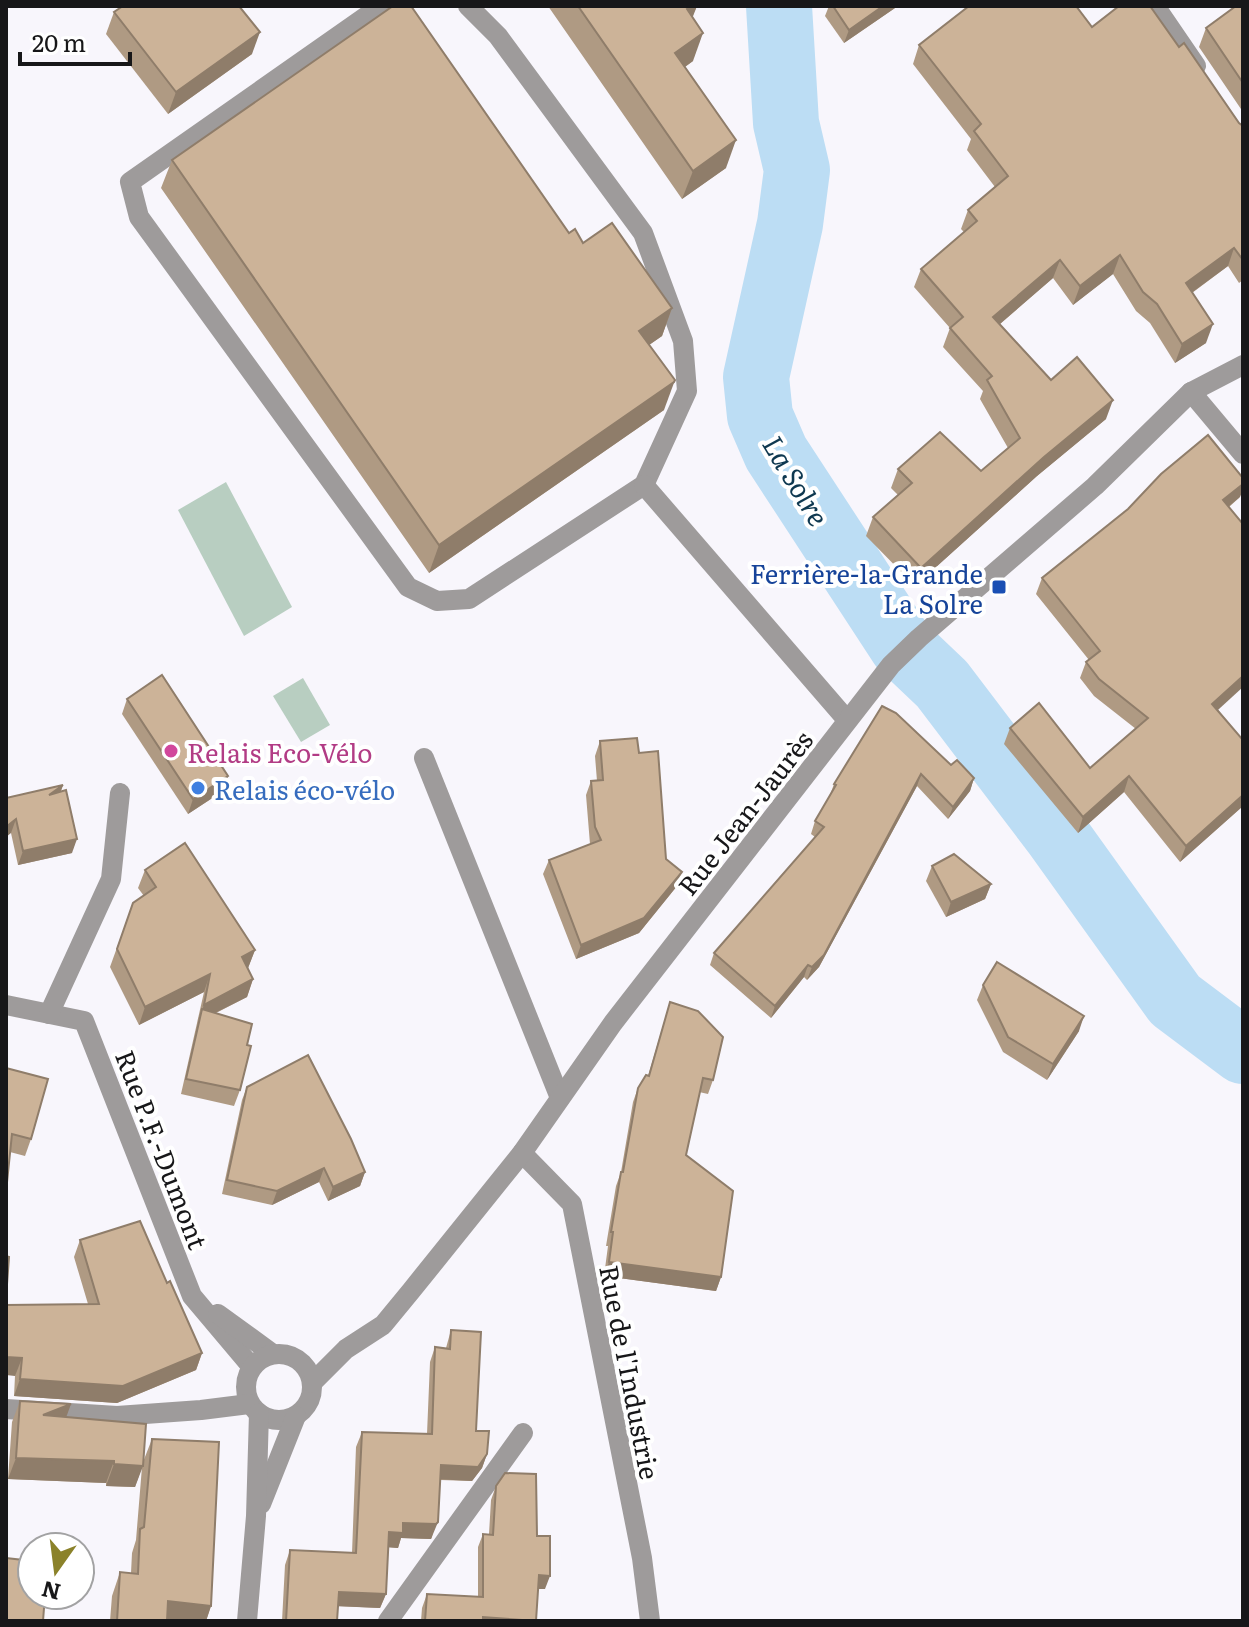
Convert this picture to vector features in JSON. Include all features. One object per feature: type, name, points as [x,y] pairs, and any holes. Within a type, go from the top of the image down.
[{"type":"street","points":[[381,6],[130,182],[139,217],[408,587],[437,601],[469,599],[644,485],[687,391],[683,341],[643,233],[498,36],[468,6]]},
{"type":"street","points":[[1155,6],[1208,83]]},
{"type":"street","name":"Rue Jean-Jaurès","points":[[312,1383],[346,1349],[383,1325],[522,1153],[613,1023],[891,665],[1095,486],[1191,392],[1243,365]]},
{"type":"street","points":[[1191,392],[1243,454]]},
{"type":"street","points":[[644,485],[847,720]]},
{"type":"street","points":[[424,758],[560,1098]]},
{"type":"street","points":[[6,1005],[49,1014],[111,879],[120,793]]},
{"type":"street","name":"Rue P.F.-Dumont","points":[[49,1014],[84,1021],[192,1296],[248,1372]]},
{"type":"street","name":"Rue de l'Industrie","points":[[522,1153],[572,1204],[642,1558],[650,1621]]},
{"type":"street","points":[[192,1296],[273,1354]]},
{"type":"street","name":"Rue Jean-Jaurès","points":[[298,1360],[346,1349]]},
{"type":"street","points":[[6,1409],[117,1416],[254,1408],[270,1420],[284,1421],[305,1408],[312,1383],[308,1370],[298,1360],[287,1354],[273,1354],[261,1357],[248,1372],[201,1410]]},
{"type":"street","points":[[247,1621],[256,1516],[254,1408],[248,1372]]},
{"type":"street","points":[[256,1516],[296,1416]]},
{"type":"street","points":[[388,1621],[523,1433]]},
{"type":"green space","points":[[226,482],[292,607],[244,636],[178,510]]},
{"type":"green space","points":[[303,678],[330,725],[301,742],[273,696]]},
{"type":"building","points":[[123,6],[239,6],[260,32],[176,92],[114,12]]},
{"type":"building","points":[[393,6],[411,6],[569,233],[575,229],[583,243],[612,223],[672,308],[639,331],[674,382],[439,545],[172,160]]},
{"type":"building","points":[[578,6],[691,6],[687,9],[703,33],[675,53],[736,140],[693,171]]},
{"type":"building","points":[[833,6],[883,6],[849,30]]},
{"type":"building","points":[[969,6],[1076,6],[1092,27],[1119,6],[1150,6],[1179,47],[1184,43],[1243,126],[1243,260],[1234,248],[1186,283],[1213,324],[1182,344],[1120,255],[1080,286],[1060,260],[993,317],[1051,380],[1077,357],[1113,400],[1044,457],[921,568],[873,517],[912,483],[898,469],[940,432],[981,471],[1020,438],[987,380],[992,376],[950,328],[963,317],[921,269],[977,221],[968,210],[1008,176],[974,131],[981,124],[919,45]]},
{"type":"building","points":[[1236,6],[1243,6],[1243,83],[1206,28]]},
{"type":"building","points":[[1208,435],[1243,478],[1243,484],[1223,500],[1243,524],[1243,676],[1212,704],[1243,740],[1243,795],[1186,846],[1129,776],[1083,817],[1010,728],[1039,703],[1090,768],[1148,718],[1099,679],[1086,662],[1100,651],[1042,578],[1128,509],[1161,474]]},
{"type":"building","name":"Relais Eco-Vélo","points":[[162,675],[228,776],[193,799],[127,699]]},
{"type":"building","points":[[882,706],[896,713],[951,765],[957,760],[974,778],[953,807],[921,774],[824,955],[812,967],[808,965],[775,1006],[714,953],[824,827],[815,821]]},
{"type":"building","points":[[637,738],[639,753],[658,751],[666,859],[682,872],[644,918],[581,945],[549,860],[601,840],[595,827],[591,781],[603,780],[600,741]]},
{"type":"building","points":[[63,785],[49,795],[66,790],[77,839],[23,851],[16,819],[6,827],[6,798]]},
{"type":"building","points":[[185,843],[255,950],[242,957],[253,979],[204,1005],[210,974],[145,1007],[117,949],[133,903],[156,887],[145,870]]},
{"type":"building","points":[[954,854],[991,884],[951,902],[932,866]]},
{"type":"building","points":[[997,962],[1084,1016],[1053,1064],[1008,1037],[983,985]]},
{"type":"building","points":[[670,1002],[698,1011],[723,1037],[713,1080],[703,1078],[686,1155],[733,1191],[721,1277],[609,1262],[621,1172],[638,1088],[646,1075],[649,1076]]},
{"type":"building","points":[[202,1009],[252,1024],[247,1045],[251,1046],[240,1090],[186,1079]]},
{"type":"building","points":[[308,1055],[365,1172],[333,1187],[324,1168],[277,1191],[227,1180],[247,1087]]},
{"type":"building","points":[[6,1068],[48,1079],[31,1139],[12,1134],[6,1192]]},
{"type":"building","points":[[140,1221],[202,1353],[123,1386],[20,1379],[22,1358],[6,1357],[6,1305],[99,1304],[80,1240]]},
{"type":"building","points":[[6,1256],[9,1257],[6,1298]]},
{"type":"building","points":[[451,1330],[481,1332],[476,1431],[489,1431],[487,1454],[478,1467],[441,1465],[436,1524],[403,1523],[403,1533],[389,1532],[386,1594],[339,1592],[337,1621],[286,1621],[290,1550],[356,1553],[362,1432],[432,1434],[435,1347],[450,1349]]},
{"type":"building","points":[[20,1401],[71,1404],[43,1415],[146,1424],[143,1466],[114,1464],[114,1461],[16,1458]]},
{"type":"building","points":[[152,1439],[219,1442],[211,1606],[168,1601],[167,1621],[117,1621],[120,1572],[138,1574],[140,1529],[144,1527]]},
{"type":"building","points":[[505,1473],[536,1474],[537,1536],[550,1536],[550,1576],[539,1575],[536,1621],[483,1617],[483,1621],[425,1621],[427,1594],[483,1597],[483,1534],[493,1535],[496,1486]]},
{"type":"building","points":[[6,1558],[16,1559],[16,1611],[44,1611],[43,1621],[6,1621]]},
{"type":"waterway","name":"La Solre","points":[[779,6],[786,123],[797,170],[790,224],[756,377],[760,416],[776,453],[902,646],[942,684],[1056,834],[1175,1000],[1243,1051]]},
{"type":"place","name":"Ferrière-la-Grande La Solre","points":[[999,587]]},
{"type":"place","name":"Relais Eco-Vélo","points":[[171,751]]},
{"type":"place","name":"Relais éco-vélo","points":[[198,788]]}]
